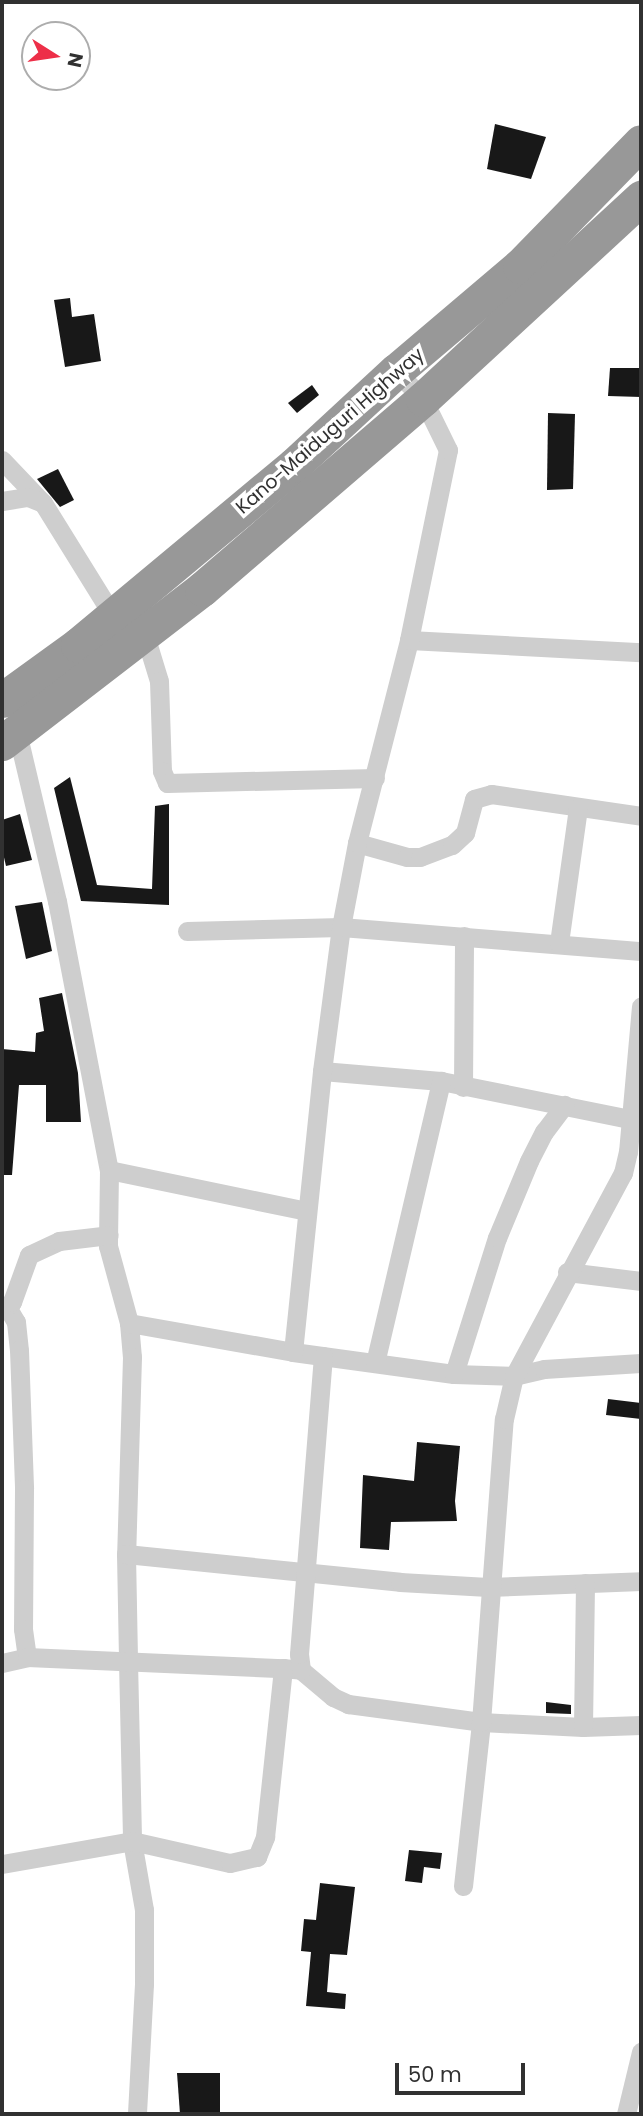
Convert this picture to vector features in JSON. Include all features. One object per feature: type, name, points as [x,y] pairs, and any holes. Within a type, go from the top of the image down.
[{"type":"highway","name":"Kano-Maiduguri Highway","points":[[2,700],[113,617],[294,465],[396,371],[520,266],[641,142]]},
{"type":"highway","name":"Kano-Maiduguri Highway","points":[[9,737],[202,589],[423,399],[641,198]]},
{"type":"street","points":[[293,1352],[322,1071],[341,927],[357,843],[409,640],[448,450],[423,399],[396,371]]},
{"type":"street","points":[[2,460],[43,503],[113,617]]},
{"type":"street","points":[[2,501],[28,497],[43,503]]},
{"type":"street","points":[[144,632],[159,681],[162,771],[167,783],[375,778]]},
{"type":"street","points":[[409,640],[641,652]]},
{"type":"street","points":[[9,737],[57,901],[109,1170],[108,1246],[129,1322],[131,1415],[125,1554],[132,1841],[144,1910],[144,1984],[137,2114]]},
{"type":"street","points":[[357,843],[407,857],[421,857],[452,845],[465,833],[474,799],[491,794],[641,816]]},
{"type":"street","points":[[559,943],[578,808]]},
{"type":"street","points":[[187,931],[341,927],[641,951]]},
{"type":"street","points":[[463,1087],[464,936]]},
{"type":"street","points":[[463,1886],[481,1722],[488,1587],[503,1419],[514,1376],[567,1272],[623,1173],[636,1120],[641,1007]]},
{"type":"street","points":[[322,1071],[441,1081],[636,1120]]},
{"type":"street","points":[[375,1363],[441,1081]]},
{"type":"street","points":[[454,1374],[497,1238],[529,1161],[544,1132],[564,1105]]},
{"type":"street","points":[[109,1170],[307,1211]]},
{"type":"street","points":[[27,1657],[23,1629],[23,1467],[19,1350],[16,1322],[4,1309],[12,1302],[29,1255],[59,1241],[109,1235]]},
{"type":"street","points":[[567,1272],[641,1282]]},
{"type":"street","points":[[129,1322],[293,1352],[454,1374],[514,1376],[544,1369],[641,1363]]},
{"type":"street","points":[[2,1862],[132,1841],[230,1863],[257,1857],[265,1837],[292,1669],[299,1654],[323,1356]]},
{"type":"street","points":[[125,1554],[400,1582],[488,1587],[641,1581]]},
{"type":"street","points":[[583,1727],[585,1583]]},
{"type":"street","points":[[2,1663],[27,1657],[292,1669],[348,1704],[481,1722],[583,1727],[641,1725]]},
{"type":"street","points":[[626,2114],[641,2052]]},
{"type":"building","points":[[495,124],[546,137],[531,179],[487,169]]},
{"type":"building","points":[[70,298],[72,317],[94,314],[101,361],[65,367],[54,300]]},
{"type":"building","points":[[610,368],[641,368],[641,397],[608,396]]},
{"type":"building","points":[[312,385],[319,395],[297,413],[288,403]]},
{"type":"building","points":[[548,413],[575,414],[573,489],[547,490]]},
{"type":"building","points":[[58,469],[74,500],[60,507],[37,479]]},
{"type":"building","points":[[70,777],[97,885],[152,889],[155,806],[169,804],[169,905],[81,901],[54,788]]},
{"type":"building","points":[[20,814],[32,860],[6,866],[2,849],[2,820]]},
{"type":"building","points":[[42,902],[52,951],[26,959],[15,906]]},
{"type":"building","points":[[62,993],[78,1073],[81,1122],[46,1122],[46,1085],[19,1085],[12,1175],[2,1175],[2,1049],[35,1052],[36,1033],[44,1031],[39,998]]},
{"type":"building","points":[[608,1399],[641,1403],[641,1419],[606,1415]]},
{"type":"building","points":[[417,1442],[460,1446],[455,1501],[457,1521],[391,1522],[389,1550],[360,1548],[363,1475],[414,1481]]},
{"type":"building","points":[[546,1702],[571,1705],[571,1714],[546,1713]]},
{"type":"building","points":[[409,1850],[442,1853],[440,1869],[424,1867],[422,1883],[405,1881]]},
{"type":"building","points":[[320,1883],[355,1887],[347,1955],[330,1954],[327,1992],[346,1994],[345,2009],[306,2006],[311,1952],[301,1951],[304,1919],[316,1920]]},
{"type":"building","points":[[177,2073],[220,2073],[220,2114],[180,2114]]}]
